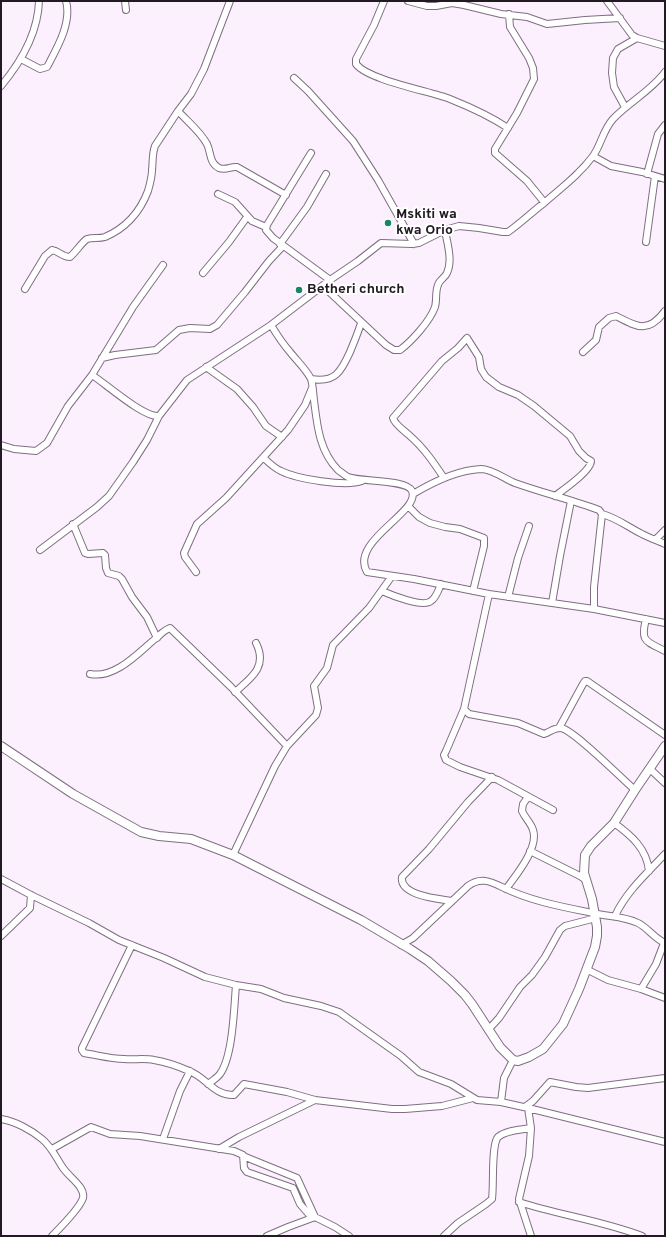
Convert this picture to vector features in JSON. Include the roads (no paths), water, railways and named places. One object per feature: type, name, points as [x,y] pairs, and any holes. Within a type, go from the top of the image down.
[{"type":"street","points":[[1,86],[21,59],[35,25],[39,1]]},
{"type":"street","points":[[21,59],[40,69],[47,67],[64,30],[67,12],[66,1]]},
{"type":"street","points":[[126,1],[126,10]]},
{"type":"street","points":[[25,289],[45,256],[52,250],[57,251],[63,256],[70,256],[85,241],[105,237],[126,224],[137,213],[146,196],[151,179],[153,151],[155,146],[191,94],[204,69],[230,1]]},
{"type":"street","points":[[384,1],[374,25],[356,58],[356,64],[359,68],[377,77],[449,99],[486,114],[508,128]]},
{"type":"street","points":[[408,1],[426,6],[436,6],[452,2],[501,14],[532,18],[547,24],[620,18]]},
{"type":"street","points":[[606,1],[632,35],[636,38],[665,46]]},
{"type":"street","points":[[509,14],[510,27],[529,58],[533,68],[534,78],[520,107],[495,149],[495,153],[527,181],[544,202]]},
{"type":"street","points":[[625,107],[614,87],[612,73],[613,58],[618,48],[636,38]]},
{"type":"street","points":[[40,550],[97,507],[109,496],[147,440],[159,416],[187,380],[271,326],[381,243],[414,244],[445,230],[459,226],[506,232],[522,222],[579,172],[593,156],[609,124],[625,107],[651,88],[665,72]]},
{"type":"street","points":[[294,78],[354,141],[414,244]]},
{"type":"street","points":[[178,111],[204,140],[212,160],[217,166],[223,169],[237,167],[286,195]]},
{"type":"street","points":[[647,174],[658,134],[665,125]]},
{"type":"street","points":[[311,153],[266,227],[267,233],[330,280]]},
{"type":"street","points":[[593,156],[611,166],[665,179]]},
{"type":"street","points":[[102,358],[156,350],[175,333],[183,329],[208,330],[217,325],[282,245],[307,207],[326,174]]},
{"type":"street","points":[[646,242],[655,176]]},
{"type":"street","points":[[218,194],[235,202],[255,223],[266,227]]},
{"type":"street","points":[[203,273],[248,217]]},
{"type":"street","points":[[323,286],[386,345],[394,350],[400,350],[412,339],[433,312],[436,305],[438,283],[445,276],[449,267],[449,252],[445,230]]},
{"type":"street","points":[[1,445],[14,449],[31,451],[36,451],[45,446],[68,406],[92,375],[137,301],[163,265]]},
{"type":"street","points":[[583,352],[594,343],[597,339],[599,327],[609,318],[616,316],[632,325],[641,327],[649,325],[665,311]]},
{"type":"street","points":[[311,379],[323,380],[339,373],[344,366],[361,323]]},
{"type":"street","points":[[271,326],[311,379],[318,430],[326,453],[337,469],[346,476],[365,480],[402,484],[410,488],[412,499],[408,506],[373,542],[366,552],[363,565],[367,572],[441,584],[489,594],[594,609],[665,623]]},
{"type":"street","points":[[444,478],[429,455],[395,422],[393,418],[442,361],[458,348],[467,338],[479,357],[482,369],[486,376],[499,387],[518,395],[539,410],[570,436],[579,451],[591,461],[590,465],[577,479],[555,496]]},
{"type":"street","points":[[206,367],[236,388],[266,426],[282,437]]},
{"type":"street","points":[[92,375],[140,409],[152,416],[159,416]]},
{"type":"street","points":[[196,572],[184,556],[184,553],[197,524],[226,498],[288,430],[304,405],[312,387]]},
{"type":"street","points":[[264,458],[271,465],[288,474],[329,482],[357,483],[365,480]]},
{"type":"street","points":[[412,494],[431,483],[444,478],[463,472],[485,470],[516,483],[599,510],[602,514],[614,518],[643,535],[656,539],[665,544]]},
{"type":"street","points":[[552,603],[571,501]]},
{"type":"street","points":[[408,506],[419,517],[430,523],[460,529],[484,538],[484,546],[473,590]]},
{"type":"street","points":[[594,609],[594,587],[602,514]]},
{"type":"street","points":[[73,524],[86,553],[104,554],[108,573],[119,576],[122,579],[132,597],[147,617],[157,638]]},
{"type":"street","points":[[508,597],[518,558],[529,526]]},
{"type":"street","points":[[656,539],[665,530]]},
{"type":"street","points":[[233,855],[275,766],[287,746],[318,712],[318,704],[314,692],[314,686],[327,668],[333,645],[369,608],[392,576]]},
{"type":"street","points":[[382,591],[406,600],[423,603],[432,601],[441,584]]},
{"type":"street","points":[[489,594],[464,709],[446,751],[445,758],[448,762],[492,777],[553,810]]},
{"type":"street","points":[[646,619],[643,633],[646,641],[665,651]]},
{"type":"street","points":[[90,674],[98,675],[126,664],[135,658],[168,628],[171,629],[231,687],[287,746]]},
{"type":"street","points":[[235,692],[254,675],[260,665],[260,653],[256,643]]},
{"type":"street","points":[[559,728],[572,702],[587,680],[665,735]]},
{"type":"street","points":[[464,709],[469,714],[518,723],[544,734],[559,728],[566,730],[580,740],[635,790]]},
{"type":"street","points":[[1,746],[68,791],[141,832],[159,836],[191,839],[233,855],[361,920],[428,962],[451,981],[472,1004],[500,1047],[513,1060],[520,1061],[543,1049],[558,1031],[580,989],[596,942],[597,936],[595,916],[583,869],[585,855],[591,846],[614,823],[665,746]]},
{"type":"street","points":[[650,768],[665,783]]},
{"type":"street","points":[[452,901],[433,898],[412,892],[402,882],[402,877],[429,849],[468,802],[492,777]]},
{"type":"street","points":[[506,889],[521,868],[530,851],[534,832],[522,811],[523,804],[528,797]]},
{"type":"street","points":[[614,823],[624,830],[643,850],[649,871]]},
{"type":"street","points":[[530,851],[586,880]]},
{"type":"street","points":[[616,916],[640,880],[665,854]]},
{"type":"street","points":[[1,879],[132,945],[206,977],[236,985],[262,989],[284,998],[321,1006],[339,1012],[400,1056],[419,1072],[451,1084],[473,1098],[481,1101],[501,1102],[665,1142]]},
{"type":"street","points":[[401,945],[413,938],[468,886],[477,881],[488,881],[528,897],[595,916],[616,916],[639,924],[664,943],[656,964],[641,989]]},
{"type":"street","points":[[1,936],[30,908],[31,895]]},
{"type":"street","points":[[488,1030],[499,1018],[520,987],[532,975],[562,927],[595,916]]},
{"type":"street","points":[[132,945],[82,1050],[84,1052],[120,1059],[142,1058],[154,1060],[190,1071],[219,1093],[225,1094],[234,1095],[244,1084],[287,1092],[315,1100],[405,1109],[442,1106],[473,1098]]},
{"type":"street","points":[[586,969],[608,980],[641,989],[665,998]]},
{"type":"street","points":[[208,1084],[220,1075],[226,1061],[232,1029],[236,985]]},
{"type":"street","points":[[501,1102],[504,1078],[513,1060]]},
{"type":"street","points":[[163,1139],[180,1092],[190,1071]]},
{"type":"street","points":[[526,1108],[550,1082],[588,1088],[665,1078]]},
{"type":"street","points":[[219,1149],[239,1136],[315,1100]]},
{"type":"street","points":[[526,1108],[531,1128],[529,1156],[519,1196],[519,1202],[531,1236]]},
{"type":"street","points":[[1,1119],[9,1120],[37,1135],[47,1143],[64,1169],[80,1187],[83,1193],[83,1198],[52,1236]]},
{"type":"street","points":[[52,1149],[91,1127],[110,1134],[163,1139],[234,1151],[297,1178],[313,1217]]},
{"type":"street","points":[[444,1236],[458,1223],[492,1199],[494,1151],[497,1138],[515,1131],[531,1128]]},
{"type":"street","points":[[243,1156],[244,1168],[247,1172],[293,1188],[300,1204],[313,1217],[335,1227],[349,1236]]},
{"type":"street","points":[[519,1202],[622,1229],[642,1236]]},
{"type":"street","points":[[267,1236],[313,1217]]},
{"type":"street","points":[[617,1236],[622,1229]]},
{"type":"place","name":"Mskiti wa kwa Orio","points":[[388,223]]},
{"type":"place","name":"Betheri church","points":[[299,290]]}]
